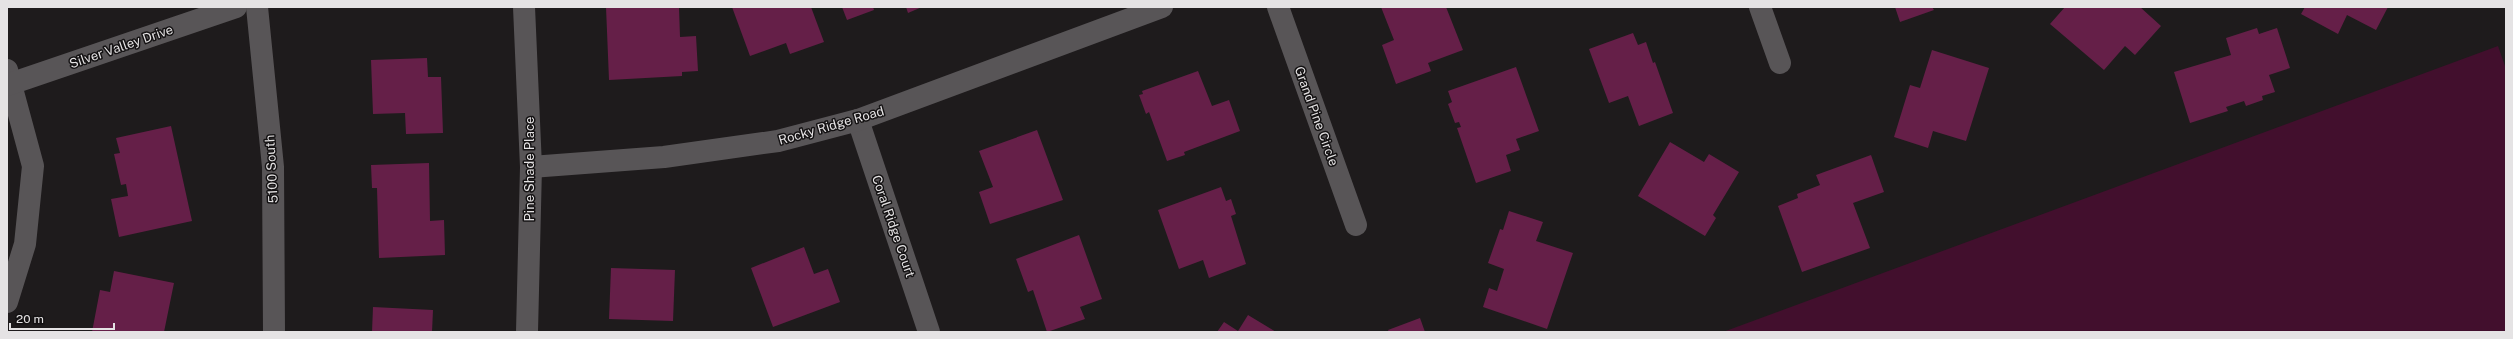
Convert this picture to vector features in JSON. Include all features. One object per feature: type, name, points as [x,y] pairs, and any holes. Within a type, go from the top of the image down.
[{"type":"street","name":"Silver Valley Drive","points":[[9,79],[236,7]]},
{"type":"street","name":"5100 South","points":[[257,7],[273,167],[274,332]]},
{"type":"street","name":"Pine Shade Place","points":[[524,7],[531,167],[527,332]]},
{"type":"street","name":"Rocky Ridge Road","points":[[531,167],[664,157],[778,141],[858,120],[1162,7]]},
{"type":"street","name":"Grand Pine Circle","points":[[1278,7],[1356,225]]},
{"type":"street","points":[[1760,7],[1780,63]]},
{"type":"street","points":[[7,302],[25,244],[33,166],[9,79]]},
{"type":"street","name":"Coral Ridge Court","points":[[858,120],[929,332]]},
{"type":"shaded area","points":[[2498,46],[2506,69],[2506,332],[1723,332]]},
{"type":"building","points":[[606,7],[679,7],[680,37],[696,36],[698,71],[682,72],[682,76],[609,80]]},
{"type":"building","points":[[732,7],[811,7],[824,42],[790,54],[786,43],[750,56]]},
{"type":"building","points":[[842,7],[873,7],[874,10],[847,20]]},
{"type":"building","points":[[906,7],[922,7],[908,13]]},
{"type":"building","points":[[1381,7],[1446,7],[1463,50],[1428,63],[1431,71],[1396,84],[1382,45],[1394,40]]},
{"type":"building","points":[[1895,7],[1932,7],[1934,10],[1900,22]]},
{"type":"building","points":[[2065,7],[2140,7],[2161,26],[2135,55],[2125,46],[2104,70],[2050,24]]},
{"type":"building","points":[[2305,7],[2388,7],[2376,30],[2347,15],[2338,34],[2301,14]]},
{"type":"building","points":[[2257,28],[2259,34],[2277,28],[2290,68],[2269,75],[2275,92],[2262,96],[2263,100],[2246,106],[2244,101],[2226,107],[2228,111],[2190,123],[2174,72],[2231,55],[2226,38]]},
{"type":"building","points":[[1633,33],[1638,45],[1646,42],[1653,63],[1655,62],[1673,113],[1639,126],[1628,96],[1609,103],[1589,49]]},
{"type":"building","points":[[1932,50],[1989,68],[1966,141],[1933,131],[1928,148],[1894,137],[1910,85],[1920,88]]},
{"type":"building","points":[[427,58],[428,77],[441,77],[443,133],[406,134],[405,113],[373,114],[371,60]]},
{"type":"building","points":[[1516,67],[1539,131],[1516,139],[1520,150],[1506,155],[1511,171],[1476,183],[1457,128],[1461,127],[1459,122],[1455,123],[1448,104],[1452,102],[1448,91]]},
{"type":"building","points":[[1198,71],[1212,106],[1229,100],[1240,131],[1184,152],[1185,155],[1167,161],[1149,112],[1146,114],[1139,95],[1143,94],[1142,91]]},
{"type":"building","points":[[171,126],[192,221],[119,237],[111,199],[128,196],[126,184],[121,185],[114,154],[120,153],[116,138]]},
{"type":"building","points":[[1037,130],[1063,200],[990,224],[979,192],[993,187],[979,151]]},
{"type":"building","points":[[1670,142],[1704,162],[1709,154],[1739,172],[1713,215],[1716,218],[1705,236],[1638,196]]},
{"type":"building","points":[[1871,155],[1884,192],[1853,203],[1870,248],[1802,272],[1778,206],[1798,198],[1797,194],[1820,185],[1816,175]]},
{"type":"building","points":[[429,163],[430,221],[444,220],[445,255],[379,258],[377,188],[372,188],[371,165]]},
{"type":"building","points":[[1221,187],[1226,201],[1231,199],[1236,214],[1231,216],[1246,264],[1209,278],[1203,260],[1179,269],[1158,210]]},
{"type":"building","points":[[1509,211],[1543,222],[1536,241],[1573,253],[1547,329],[1483,307],[1489,288],[1497,291],[1504,269],[1488,263],[1500,229],[1503,230]]},
{"type":"building","points":[[1079,235],[1102,299],[1080,307],[1085,319],[1047,332],[1033,290],[1028,292],[1016,259]]},
{"type":"building","points":[[804,247],[814,274],[828,269],[840,302],[773,327],[751,268]]},
{"type":"building","points":[[611,268],[675,270],[673,321],[609,319]]},
{"type":"building","points":[[114,271],[174,283],[164,332],[92,332],[100,290],[110,292]]},
{"type":"building","points":[[373,307],[433,310],[432,332],[372,332]]},
{"type":"building","points":[[1248,315],[1276,332],[1217,332],[1224,322],[1238,331]]},
{"type":"building","points":[[1420,318],[1425,332],[1389,332],[1388,330]]}]
